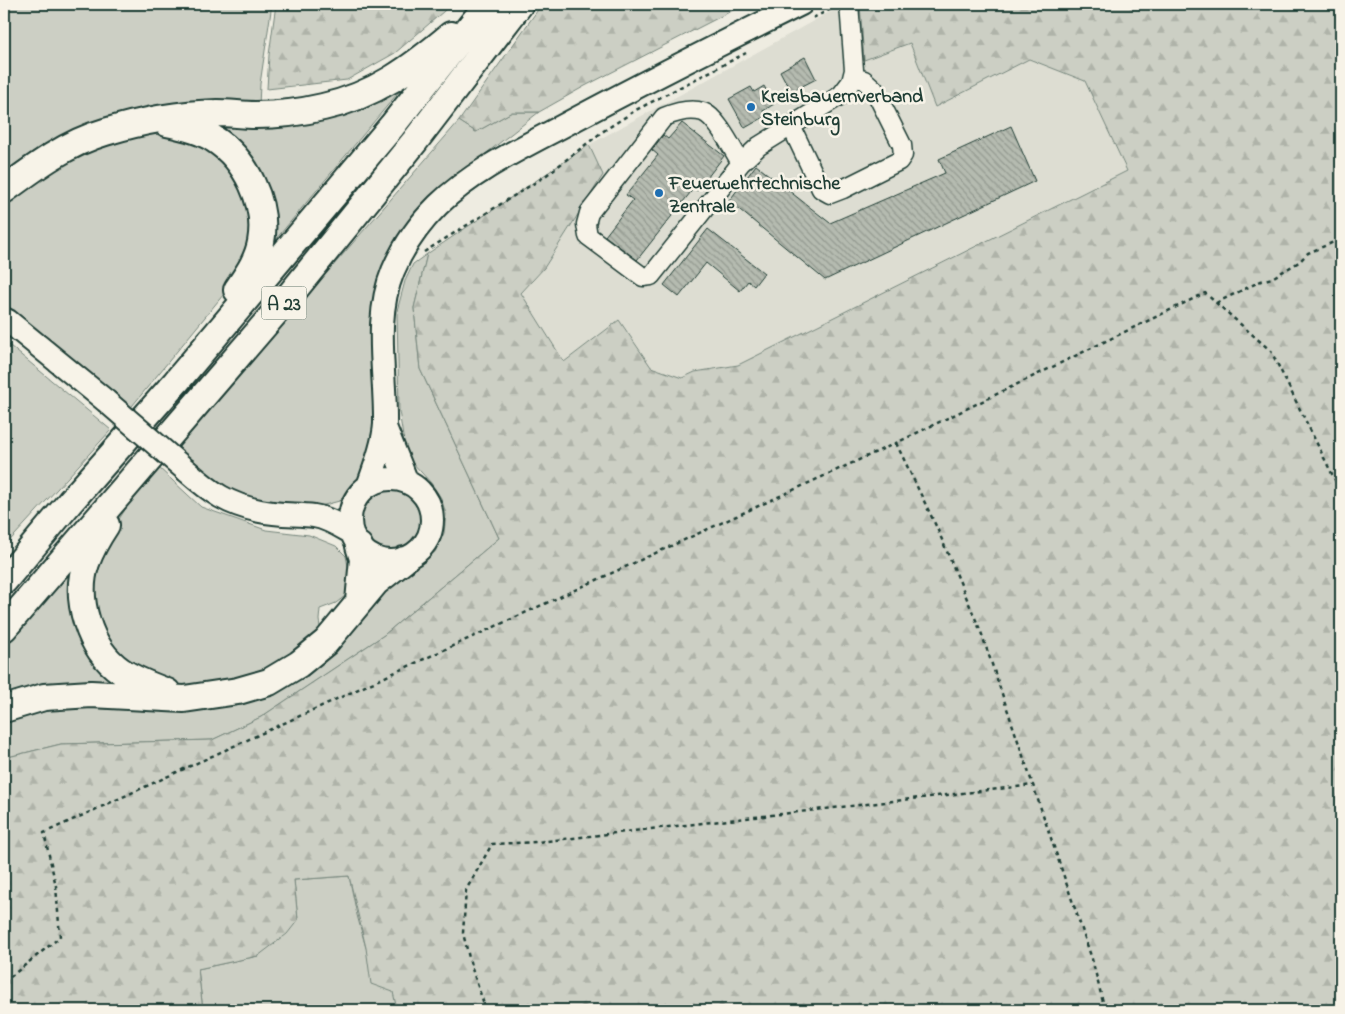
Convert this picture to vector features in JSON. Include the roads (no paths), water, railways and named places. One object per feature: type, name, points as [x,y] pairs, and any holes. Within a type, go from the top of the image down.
[{"type":"highway","points":[[4,190],[64,149],[104,132],[185,115],[285,113],[324,107],[358,96],[393,80],[488,4]]},
{"type":"highway","name":"A 23","points":[[4,581],[70,502],[176,382],[392,126],[488,4]]},
{"type":"highway","name":"A 23","points":[[4,628],[286,300],[415,141],[520,4]]},
{"type":"highway","points":[[146,122],[168,123],[185,127],[212,137],[230,150],[243,166],[254,188],[261,213],[261,242],[252,269],[176,382]]},
{"type":"highway","points":[[148,460],[92,548],[82,580],[83,602],[87,622],[95,642],[106,657],[120,670],[142,683],[184,698]]},
{"type":"highway","points":[[355,540],[363,559],[359,600]]},
{"type":"highway","points":[[4,709],[44,697],[92,694],[184,698],[238,691],[269,682],[299,664],[326,642],[379,578],[411,561]]},
{"type":"main road","points":[[355,540],[350,521],[352,509],[374,468],[385,427],[382,328],[386,297],[393,271],[409,240],[438,205],[491,165],[679,64],[805,12]]},
{"type":"main road","points":[[5,318],[106,401],[212,493],[235,504],[260,511],[285,515],[314,516],[336,523],[368,554],[379,560],[391,562],[411,561],[428,538],[432,522],[430,506],[385,427]]},
{"type":"main road","points":[[314,516],[337,510],[380,481],[414,479]]},
{"type":"lane","points":[[741,163],[715,123],[703,112],[679,111],[664,117],[589,213],[586,224],[588,236],[642,276],[651,276],[741,163],[759,146],[841,95],[852,82],[854,70],[850,4]]},
{"type":"lane","points":[[791,126],[822,189],[830,194],[899,161],[903,155],[902,145],[874,89],[864,80],[853,77]]},
{"type":"place","name":"Kreisbauernverband Steinburg","points":[[751,107]]},
{"type":"place","name":"Feuerwehrtechnische Zentrale","points":[[659,193]]}]
